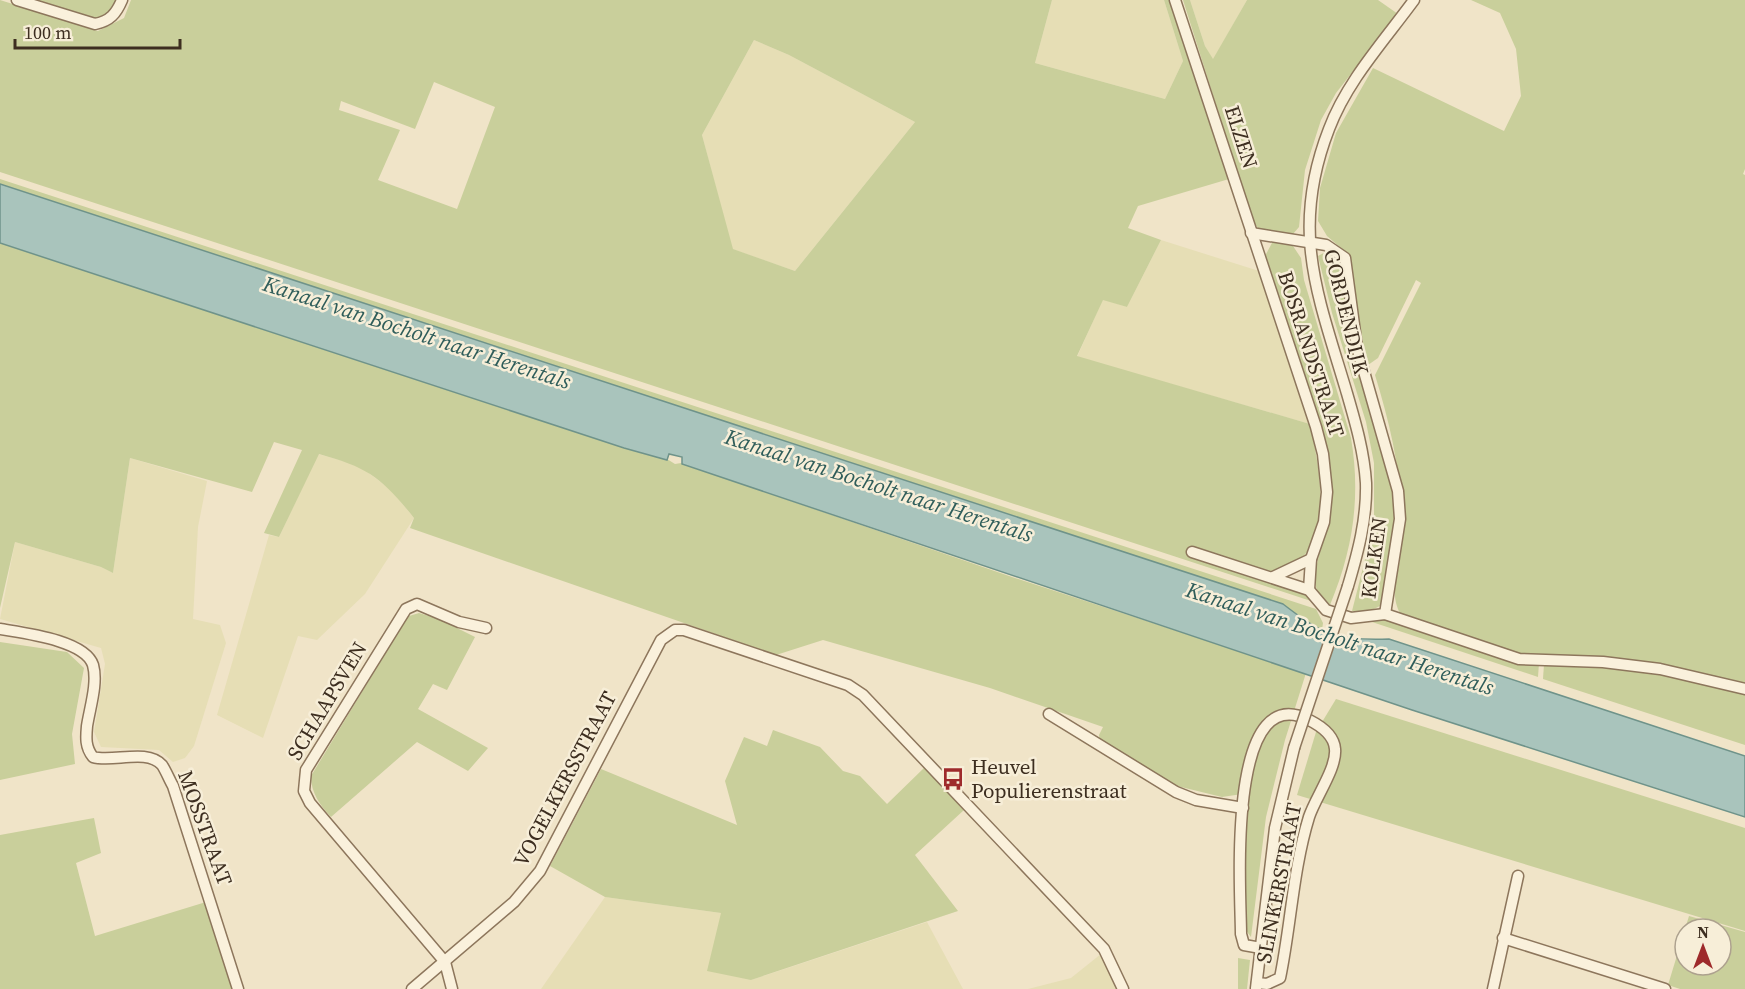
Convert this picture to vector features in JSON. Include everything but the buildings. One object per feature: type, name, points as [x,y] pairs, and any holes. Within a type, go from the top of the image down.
[{"type":"street","points":[[17,0],[95,24],[106,22],[114,15],[122,0]]},
{"type":"street","name":"ELZEN","points":[[1175,0],[1251,233]]},
{"type":"street","name":"GORDENDIJK","points":[[1348,586],[1363,531],[1366,484],[1362,452],[1313,279],[1308,240],[1311,187],[1328,129],[1344,96],[1414,0]]},
{"type":"street","points":[[1251,233],[1308,240]]},
{"type":"street","name":"BOSRANDSTRAAT","points":[[1251,233],[1323,454],[1327,492],[1324,522],[1311,559],[1309,590]]},
{"type":"street","name":"KOLKEN","points":[[1308,240],[1326,245],[1345,258],[1358,347],[1398,490],[1400,519],[1385,614],[1519,659],[1603,662],[1660,669],[1745,689]]},
{"type":"street","points":[[1192,552],[1309,590],[1326,610],[1351,618],[1385,614]]},
{"type":"street","points":[[1274,577],[1311,559]]},
{"type":"street","name":"SLINKERSTRAAT","points":[[1261,948],[1244,945],[1241,934],[1239,873],[1243,808],[1254,744],[1262,730],[1284,716],[1304,717],[1325,731],[1332,739],[1335,758],[1314,801],[1306,827],[1280,978],[1256,986],[1261,948],[1275,828],[1294,748],[1348,586]]},
{"type":"street","name":"SCHAAPSVEN","points":[[444,962],[310,803],[304,791],[304,777],[306,770],[406,609],[417,604],[459,622],[486,628]]},
{"type":"street","name":"MOSSTRAAT","points":[[0,629],[67,644],[81,649],[89,656],[94,680],[86,742],[93,757],[103,760],[140,757],[153,759],[161,764],[173,786],[238,989]]},
{"type":"street","name":"VOGELKERSSTRAAT","points":[[412,989],[514,902],[540,871],[661,640],[675,630],[684,630],[848,685],[863,695],[1095,938],[1111,960],[1123,989]]},
{"type":"street","points":[[1049,714],[1176,792],[1196,800],[1243,808]]},
{"type":"street","points":[[1493,989],[1518,876]]},
{"type":"street","points":[[1503,938],[1665,989]]},
{"type":"street","points":[[444,962],[452,989]]},
{"type":"shaded area","points":[[1052,0],[1164,0],[1183,61],[1165,99],[1035,63]]},
{"type":"shaded area","points":[[1190,0],[1247,0],[1213,60],[1205,46]]},
{"type":"shaded area","points":[[754,40],[789,55],[915,122],[795,271],[732,249],[702,135]]},
{"type":"shaded area","points":[[1161,240],[1259,271],[1310,424],[1077,357],[1103,299],[1127,307]]},
{"type":"shaded area","points":[[318,454],[358,465],[390,489],[414,518],[365,594],[317,640],[298,636],[263,738],[217,715],[269,535],[279,537]]},
{"type":"shaded area","points":[[130,458],[207,481],[198,527],[193,619],[220,625],[226,643],[194,746],[185,758],[173,762],[159,750],[101,747],[94,732],[105,664],[101,648],[0,619],[15,542],[101,567],[113,573]]},
{"type":"shaded area","points":[[605,897],[721,913],[751,980],[927,922],[963,989],[541,989]]},
{"type":"shaded area","points":[[1101,954],[1117,989],[1028,989],[1071,978]]},
{"type":"green space","points":[[0,0],[98,31],[124,18],[131,0],[1052,0],[1035,63],[1165,99],[1183,61],[1164,0],[1171,0],[1229,179],[1138,206],[1128,228],[1161,240],[1127,307],[1103,300],[1077,356],[1310,424],[1317,458],[1321,498],[1316,535],[1308,550],[1296,562],[1278,571],[1270,572],[1249,568],[1192,547],[1188,556],[1236,568],[1290,587],[1314,602],[0,172]],"holes":[[[754,40],[789,55],[915,122],[795,271],[733,249],[702,135]],[[434,82],[495,107],[457,209],[378,180],[400,130],[339,110],[341,101],[415,129]]]},
{"type":"green space","points":[[36,0],[117,0],[113,10],[99,19]]},
{"type":"green space","points":[[1183,0],[1190,0],[1205,46],[1213,59],[1247,0],[1378,0],[1398,14],[1336,93],[1321,120],[1305,170],[1299,227],[1293,234],[1259,229],[1253,222]]},
{"type":"green space","points":[[1471,0],[1745,0],[1745,169],[1743,174],[1745,175],[1745,684],[1519,655],[1401,615],[1397,607],[1395,587],[1400,557],[1400,488],[1393,443],[1375,375],[1421,283],[1416,280],[1378,358],[1368,365],[1362,346],[1349,255],[1327,236],[1318,221],[1320,188],[1336,133],[1373,68],[1504,131],[1521,96],[1516,49],[1500,13]]},
{"type":"green space","points":[[0,179],[1316,609],[1323,623],[1322,630],[1313,628],[1283,604],[0,184]]},
{"type":"green space","points":[[1273,241],[1291,243],[1301,258],[1304,280],[1351,438],[1355,481],[1353,523],[1344,564],[1330,605],[1317,591],[1314,578],[1331,499],[1265,256]]},
{"type":"green space","points":[[0,243],[624,448],[667,459],[675,464],[681,463],[1012,577],[1306,673],[1285,740],[1266,817],[1251,937],[1244,928],[1242,843],[1249,793],[1222,797],[1177,786],[1100,743],[1099,735],[1103,727],[990,688],[823,640],[776,655],[410,528],[414,518],[383,483],[350,464],[319,454],[279,537],[264,533],[302,450],[274,442],[252,492],[130,458],[113,573],[101,567],[15,542],[0,608]]},
{"type":"green space","points":[[1329,250],[1342,257],[1388,454],[1398,518],[1384,603],[1365,611],[1352,611],[1374,524],[1374,463],[1366,422],[1332,313],[1318,256]]},
{"type":"green space","points":[[419,613],[439,619],[475,637],[447,690],[433,684],[418,709],[488,748],[468,771],[417,742],[331,817],[317,798],[311,776],[402,626],[409,616]]},
{"type":"green space","points":[[1379,618],[1539,663],[1538,677],[1369,621]]},
{"type":"green space","points":[[0,642],[67,652],[84,668],[72,734],[75,764],[0,780]]},
{"type":"green space","points":[[1544,664],[1641,669],[1745,692],[1745,745],[1543,679]]},
{"type":"green space","points":[[1336,699],[1745,828],[1745,931],[1733,927],[1733,917],[1699,917],[1297,795],[1316,732]]},
{"type":"green space","points":[[773,730],[820,747],[843,771],[860,776],[887,804],[925,767],[964,810],[915,855],[958,911],[751,980],[707,971],[721,913],[605,897],[550,866],[601,769],[737,825],[725,781],[744,737],[767,746]]},
{"type":"green space","points":[[94,818],[101,853],[76,863],[95,936],[206,902],[233,989],[0,989],[0,835]]},
{"type":"green space","points":[[1733,929],[1745,932],[1745,989],[1680,989],[1668,985],[1673,969],[1673,977],[1733,977]]},
{"type":"green space","points":[[1238,958],[1250,960],[1247,989],[1238,989]]},
{"type":"water","name":"Kanaal van Bocholt naar Herentals","points":[[0,184],[1283,604],[1309,623],[1332,634],[1356,639],[1389,639],[1745,756],[1745,817],[1412,710],[682,464],[682,457],[669,454],[667,460],[624,448],[0,243]]},
{"type":"place","name":"Heuvel Populierenstraat","points":[[953,779]]}]
